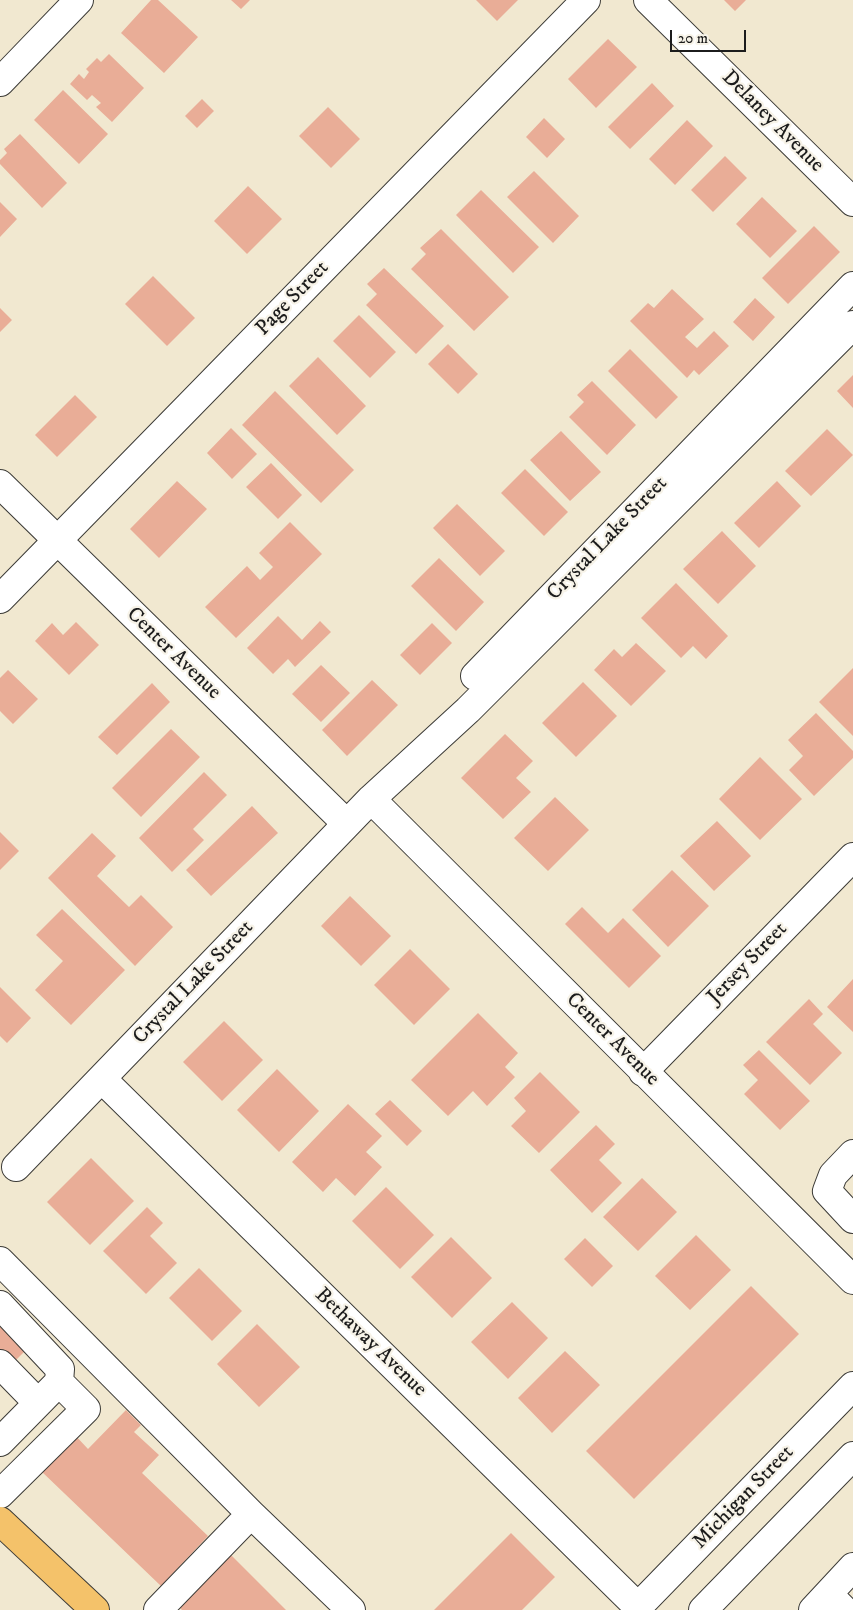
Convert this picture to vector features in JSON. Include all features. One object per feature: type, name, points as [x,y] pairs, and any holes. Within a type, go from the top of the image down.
[{"type":"main road","points":[[0,1521],[94,1610]]},
{"type":"street","points":[[0,82],[79,0]]},
{"type":"street","name":"Page Street","points":[[0,599],[586,0]]},
{"type":"street","name":"Delaney Avenue","points":[[648,0],[853,202]]},
{"type":"street","name":"Crystal Lake Street","points":[[371,799],[454,698],[853,286]]},
{"type":"street","name":"Crystal Lake Street","points":[[16,1167],[371,799],[468,710],[853,325]]},
{"type":"street","name":"Center Avenue","points":[[0,484],[347,824]]},
{"type":"street","name":"Center Avenue","points":[[371,799],[853,1280]]},
{"type":"street","name":"Jersey Street","points":[[643,1072],[853,857]]},
{"type":"street","name":"Bethaway Avenue","points":[[102,1079],[637,1609]]},
{"type":"street","points":[[853,1154],[833,1175],[827,1191],[853,1219]]},
{"type":"street","points":[[0,1261],[176,1436],[251,1514],[351,1610]]},
{"type":"street","points":[[0,1306],[60,1369],[59,1382],[2,1435]]},
{"type":"street","points":[[0,1364],[38,1403]]},
{"type":"street","points":[[0,1494],[86,1409],[59,1382]]},
{"type":"street","name":"Michigan Street","points":[[637,1609],[853,1386]]},
{"type":"street","points":[[703,1610],[853,1456]]},
{"type":"street","points":[[158,1610],[251,1514]]},
{"type":"street","points":[[828,1605],[853,1567]]},
{"type":"building","points":[[151,0],[158,0],[198,37],[164,73],[121,33]]},
{"type":"building","points":[[231,0],[250,0],[241,9]]},
{"type":"building","points":[[476,0],[518,0],[497,21]]},
{"type":"building","points":[[724,0],[746,0],[735,11]]},
{"type":"building","points":[[608,39],[637,67],[596,108],[568,79]]},
{"type":"building","points":[[109,54],[144,88],[112,122],[96,107],[101,103],[92,95],[87,100],[70,84],[79,74],[84,79],[89,72],[86,69],[97,58],[101,62]]},
{"type":"building","points":[[652,83],[674,106],[630,149],[608,127]]},
{"type":"building","points":[[63,90],[108,134],[79,164],[34,120]]},
{"type":"building","points":[[202,99],[214,111],[197,128],[185,116]]},
{"type":"building","points":[[328,107],[360,139],[331,168],[299,136]]},
{"type":"building","points":[[544,118],[565,139],[547,158],[526,137]]},
{"type":"building","points":[[687,120],[713,146],[675,185],[649,159]]},
{"type":"building","points":[[20,134],[67,183],[42,208],[0,164],[0,160],[7,153],[4,149]]},
{"type":"building","points":[[725,156],[747,178],[713,212],[691,190]]},
{"type":"building","points":[[534,171],[579,216],[553,243],[507,197]]},
{"type":"building","points":[[248,186],[282,219],[247,254],[214,221]]},
{"type":"building","points":[[481,190],[539,247],[513,273],[456,215]]},
{"type":"building","points":[[762,197],[797,231],[770,258],[736,224]]},
{"type":"building","points":[[0,202],[17,219],[0,237]]},
{"type":"building","points":[[814,226],[840,252],[788,304],[762,278]]},
{"type":"building","points":[[441,229],[509,297],[474,331],[411,269],[426,254],[420,248]]},
{"type":"building","points":[[384,268],[444,326],[416,354],[366,305],[377,294],[367,284]]},
{"type":"building","points":[[153,276],[195,318],[167,346],[125,304]]},
{"type":"building","points":[[672,289],[704,319],[685,337],[697,348],[714,331],[729,346],[699,375],[694,370],[687,378],[630,321],[648,303],[654,308]]},
{"type":"building","points":[[755,298],[775,317],[753,341],[733,322]]},
{"type":"building","points":[[0,308],[12,320],[0,332]]},
{"type":"building","points":[[359,315],[396,352],[370,378],[333,341]]},
{"type":"building","points":[[448,344],[478,374],[458,394],[428,364]]},
{"type":"building","points":[[630,349],[678,397],[656,419],[608,371]]},
{"type":"building","points":[[318,357],[366,406],[337,435],[289,386]]},
{"type":"building","points":[[853,375],[853,408],[837,391]]},
{"type":"building","points":[[592,381],[636,425],[607,455],[569,417],[584,402],[577,395]]},
{"type":"building","points":[[275,391],[354,470],[321,503],[242,425]]},
{"type":"building","points":[[75,395],[97,417],[57,457],[35,435]]},
{"type":"building","points":[[231,428],[257,454],[232,479],[207,453]]},
{"type":"building","points":[[827,429],[853,455],[811,496],[785,471]]},
{"type":"building","points":[[561,431],[601,472],[570,501],[530,460]]},
{"type":"building","points":[[271,463],[302,495],[278,519],[246,487]]},
{"type":"building","points":[[525,469],[568,512],[544,536],[501,493]]},
{"type":"building","points":[[177,481],[207,509],[159,558],[130,529]]},
{"type":"building","points":[[777,481],[801,506],[759,548],[734,523]]},
{"type":"building","points":[[457,504],[505,551],[480,576],[433,528]]},
{"type":"building","points":[[290,522],[322,554],[236,638],[205,607],[247,566],[260,580],[273,567],[259,553]]},
{"type":"building","points":[[722,531],[756,566],[718,604],[683,569]]},
{"type":"building","points":[[439,558],[484,602],[456,631],[411,586]]},
{"type":"building","points":[[676,583],[728,636],[706,659],[693,646],[681,658],[641,618]]},
{"type":"building","points":[[278,616],[302,640],[320,621],[331,632],[295,667],[288,659],[273,674],[247,648]]},
{"type":"building","points":[[76,622],[99,645],[69,675],[35,641],[52,623],[63,635]]},
{"type":"building","points":[[432,623],[452,643],[420,675],[400,655]]},
{"type":"building","points":[[636,643],[666,671],[631,706],[594,670],[614,649],[622,657]]},
{"type":"building","points":[[321,665],[350,693],[321,722],[292,694]]},
{"type":"building","points":[[853,668],[853,736],[819,702]]},
{"type":"building","points":[[8,670],[38,699],[13,724],[0,711],[0,678]]},
{"type":"building","points":[[372,680],[398,705],[347,756],[322,730]]},
{"type":"building","points":[[583,682],[617,716],[576,757],[542,723]]},
{"type":"building","points":[[152,683],[170,702],[117,755],[98,737]]},
{"type":"building","points":[[816,713],[853,751],[853,758],[814,796],[789,770],[803,756],[788,740]]},
{"type":"building","points":[[171,729],[200,757],[141,817],[112,788]]},
{"type":"building","points":[[505,734],[533,761],[516,778],[531,792],[503,819],[461,778]]},
{"type":"building","points":[[760,757],[802,799],[760,840],[719,799]]},
{"type":"building","points":[[204,772],[227,795],[193,829],[204,840],[172,872],[139,838]]},
{"type":"building","points":[[555,797],[589,830],[548,871],[514,838]]},
{"type":"building","points":[[252,806],[278,833],[211,896],[186,870]]},
{"type":"building","points":[[717,821],[751,856],[714,891],[680,856]]},
{"type":"building","points":[[0,832],[19,851],[0,870]]},
{"type":"building","points":[[92,833],[116,856],[97,876],[129,907],[141,895],[173,927],[135,966],[48,878]]},
{"type":"building","points":[[672,870],[709,906],[668,947],[632,910]]},
{"type":"building","points":[[350,896],[391,936],[361,966],[321,926]]},
{"type":"building","points":[[582,907],[608,933],[623,918],[661,956],[629,988],[565,924]]},
{"type":"building","points":[[62,909],[125,970],[71,1025],[35,990],[63,961],[36,935]]},
{"type":"building","points":[[410,949],[450,989],[414,1025],[374,985]]},
{"type":"building","points":[[853,979],[853,1032],[827,1007]]},
{"type":"building","points":[[0,987],[31,1018],[7,1043],[0,1036]]},
{"type":"building","points":[[809,999],[823,1014],[813,1024],[842,1053],[810,1085],[766,1042]]},
{"type":"building","points":[[478,1013],[518,1053],[505,1067],[515,1077],[487,1106],[473,1091],[448,1116],[411,1080]]},
{"type":"building","points":[[224,1021],[263,1060],[222,1101],[183,1062]]},
{"type":"building","points":[[759,1050],[810,1101],[780,1130],[744,1094],[758,1080],[743,1065]]},
{"type":"building","points":[[277,1069],[319,1111],[279,1152],[237,1110]]},
{"type":"building","points":[[540,1072],[580,1112],[539,1153],[511,1126],[526,1111],[514,1098]]},
{"type":"building","points":[[390,1100],[422,1131],[407,1146],[375,1114]]},
{"type":"building","points":[[348,1104],[382,1136],[366,1152],[382,1167],[355,1196],[336,1178],[323,1192],[292,1162]]},
{"type":"building","points":[[596,1125],[615,1144],[599,1160],[622,1183],[592,1213],[550,1170]]},
{"type":"building","points":[[91,1158],[134,1201],[90,1245],[47,1202]]},
{"type":"building","points":[[642,1178],[677,1212],[638,1251],[603,1217]]},
{"type":"building","points":[[386,1187],[434,1235],[400,1269],[352,1221]]},
{"type":"building","points":[[147,1207],[163,1223],[150,1236],[177,1263],[146,1294],[103,1251]]},
{"type":"building","points":[[696,1235],[731,1270],[690,1310],[655,1276]]},
{"type":"building","points":[[451,1237],[492,1278],[452,1318],[411,1277]]},
{"type":"building","points":[[585,1238],[613,1266],[592,1287],[564,1259]]},
{"type":"building","points":[[199,1268],[242,1311],[212,1341],[169,1298]]},
{"type":"building","points":[[751,1286],[799,1334],[634,1499],[586,1451]]},
{"type":"building","points":[[512,1302],[548,1338],[508,1379],[471,1342]]},
{"type":"building","points":[[0,1320],[28,1348],[10,1366],[0,1356]]},
{"type":"building","points":[[257,1324],[300,1367],[259,1407],[217,1364]]},
{"type":"building","points":[[565,1351],[600,1385],[552,1433],[518,1398]]},
{"type":"building","points":[[126,1410],[141,1425],[134,1432],[159,1455],[142,1473],[208,1536],[161,1586],[40,1470],[74,1434],[88,1449]]},
{"type":"building","points":[[511,1533],[555,1577],[522,1610],[434,1610]]},
{"type":"building","points":[[231,1555],[286,1610],[182,1610],[179,1607]]}]
